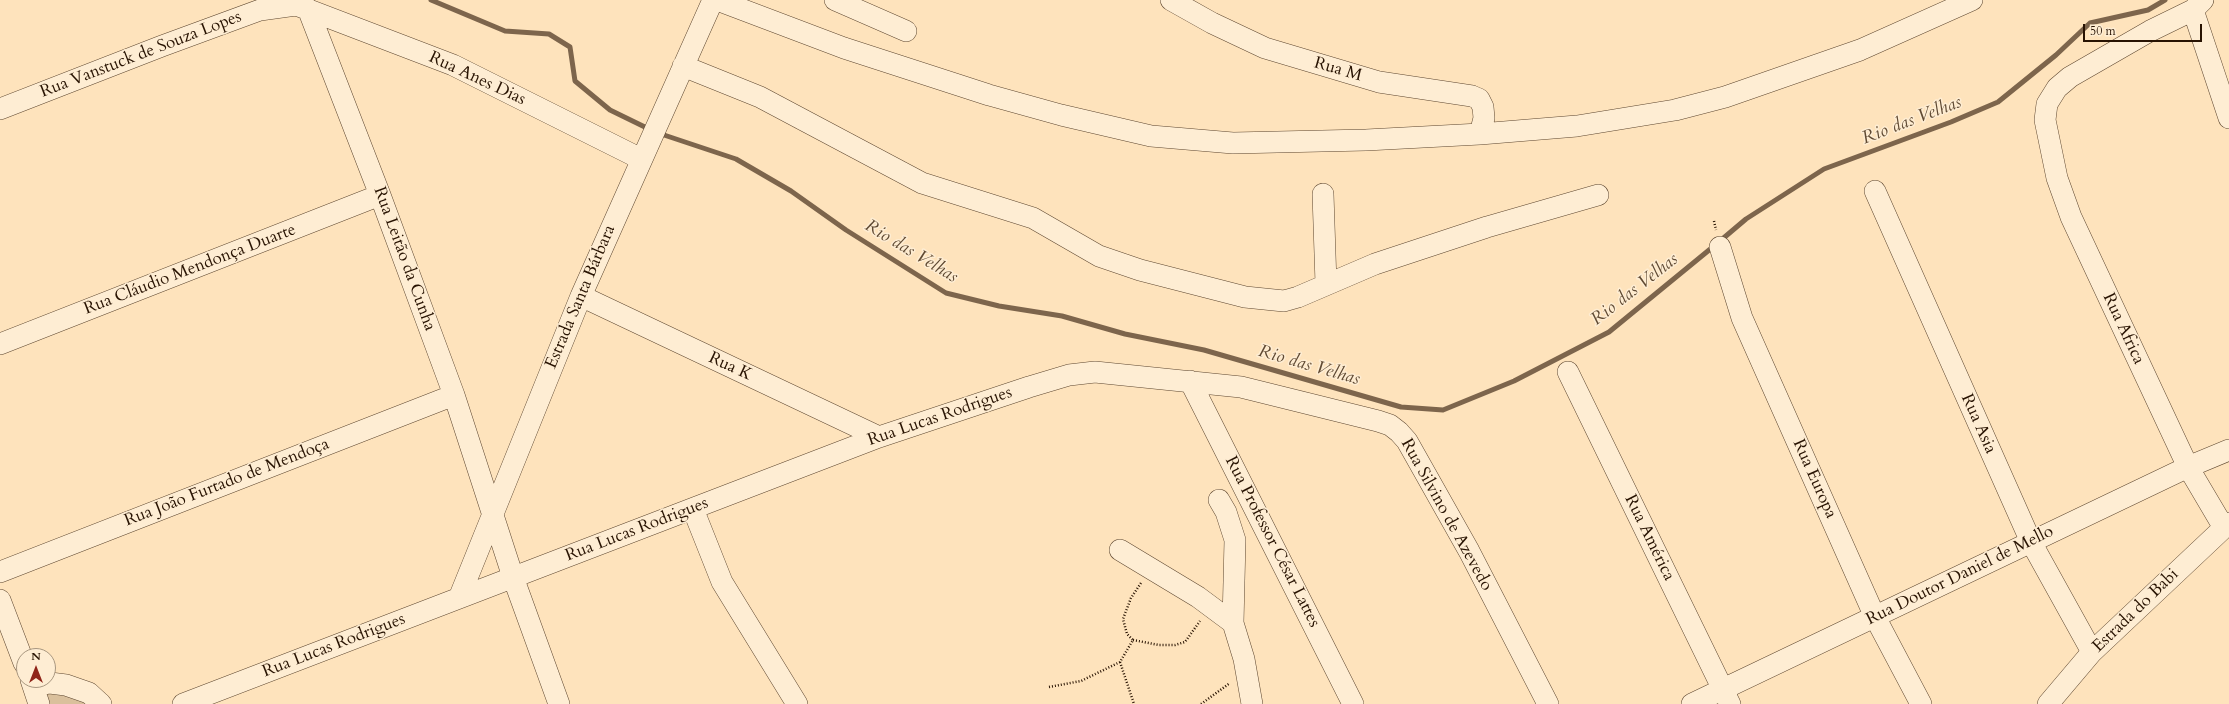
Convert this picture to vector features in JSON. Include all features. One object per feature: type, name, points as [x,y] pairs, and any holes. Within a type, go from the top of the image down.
[{"type":"street","name":"Estrada Santa Bárbara","points":[[459,598],[581,296],[642,155],[713,0]]},
{"type":"street","points":[[717,0],[844,48],[989,95],[1061,115],[1151,136],[1233,143],[1366,140],[1480,134],[1621,120],[1675,110],[1725,97],[1860,50],[1972,0]]},
{"type":"street","points":[[835,0],[906,31]]},
{"type":"street","name":"Rua M","points":[[1171,0],[1212,23],[1265,48],[1379,82],[1472,96],[1479,100],[1483,107],[1484,118],[1480,134]]},
{"type":"street","name":"Rua Vanstuck de Souza Lopes","points":[[0,109],[162,46],[260,10],[296,5],[308,9]]},
{"type":"street","points":[[2198,5],[2227,105]]},
{"type":"street","name":"Rua Africa","points":[[2198,5],[2070,77],[2057,88],[2047,104],[2045,120],[2057,178],[2071,217],[2188,467],[2226,526]]},
{"type":"street","name":"Rua Anes Dias","points":[[308,9],[453,65],[642,155]]},
{"type":"street","name":"Rua Leitão da Cunha","points":[[308,9],[380,195],[454,395],[493,511],[513,577],[559,704]]},
{"type":"street","points":[[682,66],[760,97],[922,183],[1033,218],[1099,256],[1140,270],[1246,297],[1270,300],[1284,300],[1298,297],[1375,264],[1450,239],[1598,195]]},
{"type":"street","name":"Rua Asia","points":[[1875,191],[2031,542],[2092,652]]},
{"type":"street","points":[[1323,194],[1326,284]]},
{"type":"street","name":"Rua Cláudio Mendonça Duarte","points":[[0,344],[380,195]]},
{"type":"street","name":"Rua Europa","points":[[1718,240],[1742,318],[1875,617],[1921,704]]},
{"type":"street","name":"Rua K","points":[[581,296],[879,437]]},
{"type":"street","name":"Rua Lucas Rodrigues","points":[[183,704],[879,437],[1068,375],[1096,372]]},
{"type":"street","name":"Rua Silvino de Azevedo","points":[[1096,372],[1190,380],[1241,387],[1390,425],[1407,441],[1469,551],[1548,704]]},
{"type":"street","name":"Rua América","points":[[1568,372],[1726,697]]},
{"type":"street","name":"Rua Professor César Lattes","points":[[1190,380],[1353,704]]},
{"type":"street","name":"Rua João Furtado de Mendoça","points":[[0,572],[454,395]]},
{"type":"street","name":"Rua Doutor Daniel de Mello","points":[[1692,704],[1726,697],[1875,617],[2188,467],[2229,450]]},
{"type":"street","points":[[1219,500],[1226,512],[1235,540],[1233,623],[1246,671],[1252,704]]},
{"type":"street","points":[[693,509],[722,582],[797,704]]},
{"type":"street","name":"Estrada do Babi","points":[[2048,704],[2092,652],[2226,526]]},
{"type":"street","points":[[1120,550],[1210,605],[1233,623]]},
{"type":"street","points":[[0,600],[18,648]]},
{"type":"street","points":[[34,690],[50,683],[66,685],[89,693],[101,704]]},
{"type":"path","points":[[1714,221],[1718,240]]},
{"type":"path","points":[[1150,569],[1131,598],[1123,619],[1127,634],[1133,640],[1159,646],[1175,646],[1185,642],[1194,632],[1210,605]]},
{"type":"path","points":[[1049,687],[1081,681],[1120,662],[1133,640]]},
{"type":"path","points":[[1120,662],[1134,704]]},
{"type":"path","points":[[1201,704],[1246,671]]},
{"type":"shaded area","points":[[42,689],[53,689],[91,704],[47,704]]},
{"type":"waterway","name":"Rio das Velhas","points":[[431,0],[505,31],[549,34],[570,47],[575,81],[610,110],[651,130]]},
{"type":"waterway","name":"Rio das Velhas","points":[[1720,241],[1746,219],[1824,169],[1951,122],[1998,102],[2056,55],[2090,23],[2148,10],[2165,0]]},
{"type":"waterway","name":"Rio das Velhas","points":[[658,133],[736,159],[791,191],[846,230],[946,293],[999,306],[1062,316],[1125,334],[1204,350],[1401,407],[1443,410],[1514,381],[1609,332],[1714,246]]}]
